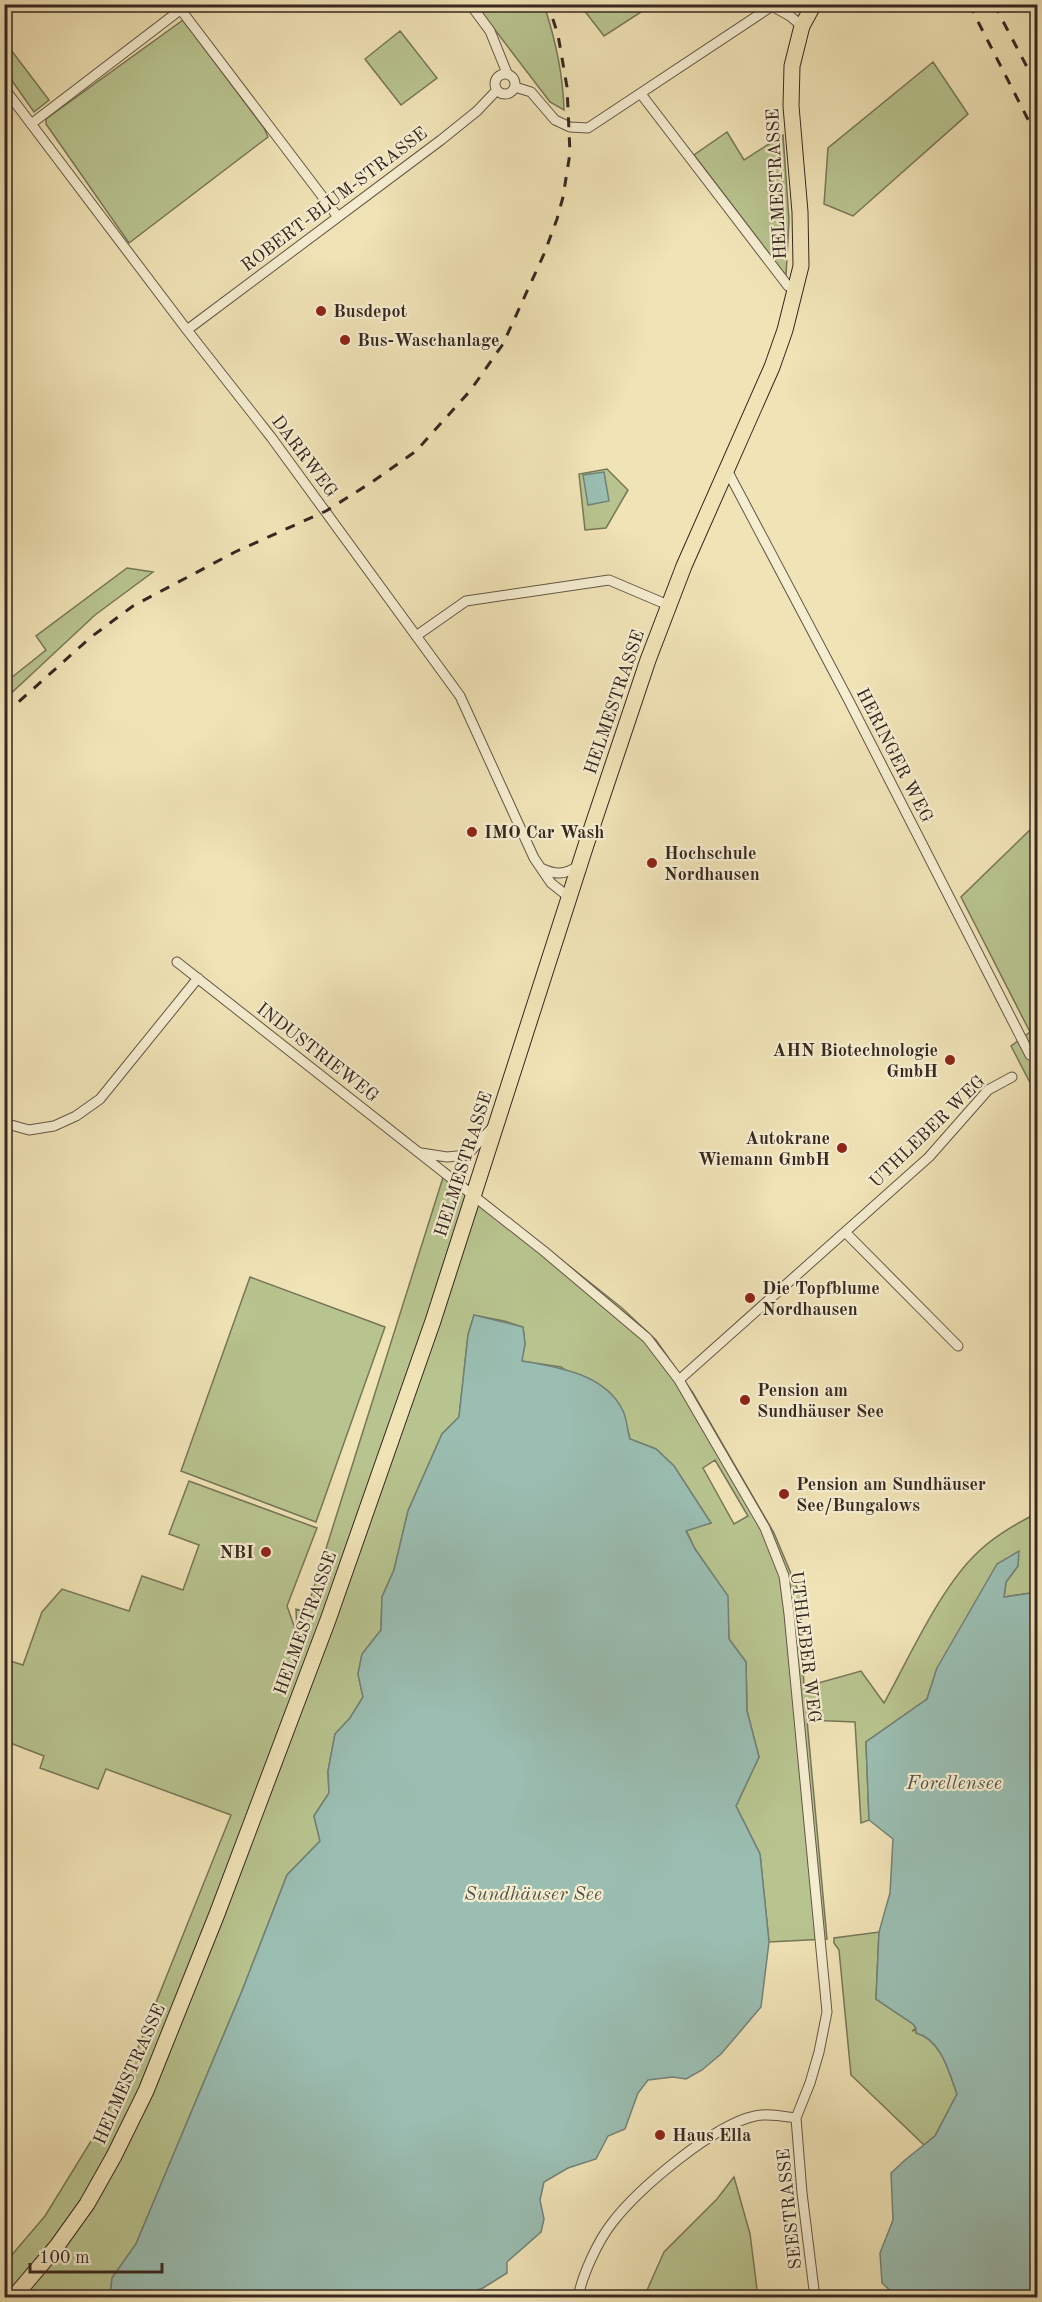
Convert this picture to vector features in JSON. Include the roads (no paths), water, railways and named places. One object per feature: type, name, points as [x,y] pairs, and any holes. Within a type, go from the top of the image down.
[{"type":"main road","name":"HELMESTRASSE","points":[[13,2298],[57,2246],[87,2204],[114,2156],[154,2070],[217,1914],[328,1620],[433,1321],[580,865],[668,605],[772,367],[785,330],[801,266],[801,225],[790,106],[792,66],[801,26],[814,4]]},
{"type":"street","points":[[470,4],[490,31],[507,73],[513,76],[515,87]]},
{"type":"street","points":[[515,87],[531,92],[555,120],[570,127],[588,128],[773,5],[801,26]]},
{"type":"street","points":[[31,124],[184,7],[338,217]]},
{"type":"street","points":[[507,73],[497,77],[495,82],[497,90],[508,94],[515,87]]},
{"type":"street","name":"DARRWEG","points":[[4,88],[278,447],[460,696],[529,848],[540,868],[555,887],[570,898]]},
{"type":"street","name":"ROBERT-BLUM-STRASSE","points":[[187,330],[477,111],[497,90]]},
{"type":"street","points":[[641,94],[788,286],[796,290]]},
{"type":"street","name":"HERINGER WEG","points":[[727,470],[848,699],[1030,1055]]},
{"type":"street","points":[[416,636],[466,601],[609,580],[668,605]]},
{"type":"street","points":[[540,868],[550,873],[560,874],[580,865]]},
{"type":"street","name":"INDUSTRIEWEG","points":[[177,962],[473,1196]]},
{"type":"street","points":[[4,1123],[29,1130],[54,1126],[76,1116],[100,1099],[198,978]]},
{"type":"street","name":"UTHLEBER WEG","points":[[679,1380],[929,1157],[988,1090],[1012,1077]]},
{"type":"street","name":"INDUSTRIEWEG","points":[[417,1152],[447,1158],[467,1155],[496,1122]]},
{"type":"street","name":"UTHLEBER WEG","points":[[473,1196],[647,1338],[679,1380],[765,1528],[784,1576],[821,1942]]},
{"type":"street","points":[[845,1232],[958,1346]]},
{"type":"street","name":"SEESTRASSE","points":[[815,2298],[802,2193],[796,2118],[813,2073],[827,2012],[821,1942]]},
{"type":"street","points":[[578,2298],[581,2278],[611,2223],[653,2181],[687,2152],[729,2127],[754,2116],[775,2115],[796,2118]]},
{"type":"water","points":[[604,472],[609,501],[588,505],[583,475]]},
{"type":"water","name":"Sundhäuser See","points":[[474,1315],[523,1327],[525,1344],[522,1361],[580,1374],[605,1388],[623,1411],[630,1439],[656,1449],[674,1466],[711,1523],[686,1531],[695,1549],[728,1596],[729,1639],[746,1662],[747,1711],[759,1757],[736,1806],[760,1854],[769,1942],[761,2007],[721,2054],[702,2070],[686,2079],[673,2077],[648,2080],[638,2093],[625,2129],[608,2136],[596,2159],[568,2168],[544,2182],[540,2200],[544,2219],[541,2232],[507,2262],[507,2273],[483,2288],[455,2298],[110,2297],[112,2278],[136,2244],[242,1991],[287,1875],[320,1841],[314,1816],[329,1793],[328,1771],[335,1734],[350,1718],[363,1697],[358,1674],[362,1654],[381,1630],[382,1597],[394,1570],[408,1511],[442,1434],[459,1417],[468,1335]]},
{"type":"water","name":"Forellensee","points":[[1019,1551],[1018,1566],[1006,1582],[1004,1597],[1038,1592],[1037,2297],[897,2297],[882,2283],[880,2253],[893,2220],[891,2173],[935,2136],[957,2094],[938,2049],[925,2036],[916,2033],[913,2024],[876,1999],[879,1932],[890,1893],[893,1839],[869,1820],[866,1742],[927,1699],[937,1668],[997,1564]]},
{"type":"railway","points":[[4,715],[91,637],[133,606],[235,552],[326,511],[372,482],[416,451],[470,391],[503,344],[544,254],[563,197],[570,153],[567,87],[558,35],[548,4]]},
{"type":"railway","points":[[969,4],[1038,139]]},
{"type":"railway","points":[[994,4],[1038,88]]},
{"type":"place","name":"Busdepot","points":[[321,311]]},
{"type":"place","name":"Bus-Waschanlage","points":[[345,340]]},
{"type":"place","name":"IMO Car Wash","points":[[472,832]]},
{"type":"place","name":"Hochschule Nordhausen","points":[[652,863]]},
{"type":"place","name":"AHN Biotechnologie GmbH","points":[[950,1060]]},
{"type":"place","name":"Autokrane Wiemann GmbH","points":[[842,1148]]},
{"type":"place","name":"Die Topfblume Nordhausen","points":[[750,1298]]},
{"type":"place","name":"Pension am Sundhäuser See","points":[[745,1400]]},
{"type":"place","name":"Pension am Sundhäuser See/Bungalows","points":[[784,1494]]},
{"type":"place","name":"NBI","points":[[266,1552]]},
{"type":"place","name":"Haus Ella","points":[[660,2135]]}]
